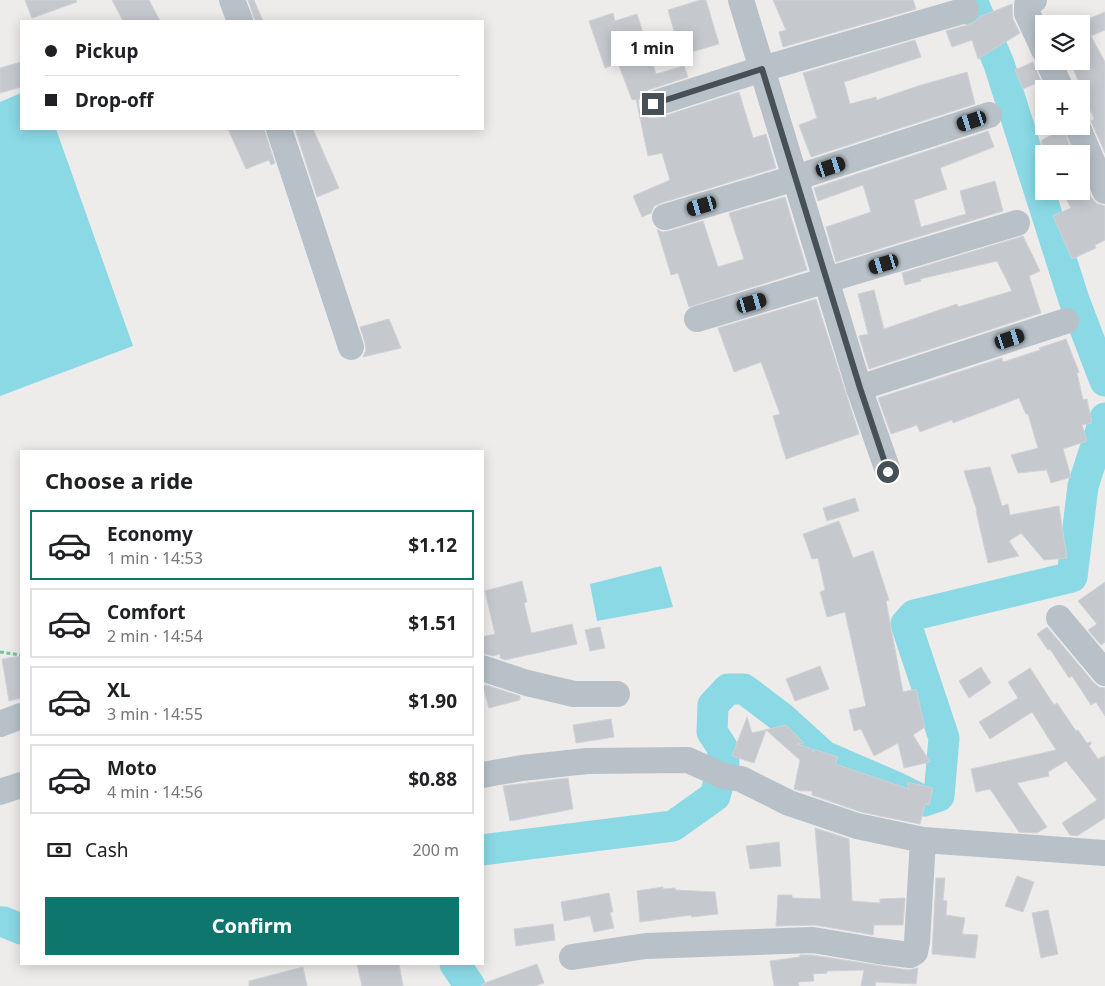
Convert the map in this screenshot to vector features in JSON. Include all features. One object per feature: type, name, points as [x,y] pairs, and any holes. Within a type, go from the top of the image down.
[{"type":"street","points":[[232,0],[240,20]]},
{"type":"street","points":[[741,0],[860,388],[888,472]]},
{"type":"street","points":[[1034,0],[1026,5],[1027,13],[1035,30]]},
{"type":"street","points":[[653,104],[762,69],[966,10]]},
{"type":"street","points":[[665,217],[795,178],[989,115]]},
{"type":"street","points":[[279,130],[351,347]]},
{"type":"street","points":[[1081,135],[1105,191]]},
{"type":"street","points":[[697,320],[1017,223]]},
{"type":"street","points":[[860,388],[1066,321]]},
{"type":"street","points":[[1059,618],[1105,673]]},
{"type":"street","points":[[484,669],[528,683],[574,694],[617,694]]},
{"type":"street","points":[[0,724],[20,716]]},
{"type":"street","points":[[484,775],[522,768],[595,761],[688,760],[713,772],[740,779],[789,803],[857,826],[923,840],[1105,854]]},
{"type":"street","points":[[0,792],[20,785]]},
{"type":"street","points":[[572,957],[646,946],[812,940],[878,951],[910,954],[915,952],[917,942],[923,840]]},
{"type":"path","points":[[0,652],[20,655]]},
{"type":"water","points":[[20,93],[20,130],[56,130],[133,346],[0,396],[0,102]]},
{"type":"water","points":[[661,566],[673,607],[597,621],[590,584]]},
{"type":"building","points":[[25,0],[76,0],[77,2],[32,18]]},
{"type":"building","points":[[112,0],[149,0],[159,20],[122,20]]},
{"type":"building","points":[[248,0],[254,0],[263,20],[255,20]]},
{"type":"building","points":[[700,0],[706,0],[719,44],[681,55],[668,10]]},
{"type":"building","points":[[773,0],[913,0],[916,9],[783,47],[779,32],[786,30]]},
{"type":"building","points":[[1012,4],[1013,19],[1020,33],[978,59],[972,40],[952,47],[946,31],[970,24],[979,17]]},
{"type":"building","points":[[1105,12],[1105,30],[1091,36],[1105,62],[1105,153],[1091,121],[1094,119],[1090,109],[1090,80],[1078,80],[1074,70],[1090,70],[1090,18]]},
{"type":"building","points":[[613,13],[615,21],[637,14],[656,74],[684,66],[688,77],[648,90],[642,94],[638,101],[643,115],[649,118],[658,118],[739,92],[753,138],[766,134],[776,168],[661,203],[654,206],[651,213],[642,217],[633,196],[670,180],[662,153],[648,156],[636,99],[632,100],[618,63],[605,68],[589,21]]},
{"type":"building","points":[[915,40],[921,57],[844,82],[850,104],[876,97],[877,100],[967,72],[975,104],[811,157],[799,125],[817,118],[803,73]]},
{"type":"building","points":[[20,62],[20,87],[0,93],[0,68]]},
{"type":"building","points":[[1033,62],[1041,80],[1035,80],[1035,84],[1023,89],[1015,70]]},
{"type":"building","points":[[228,130],[264,130],[275,163],[271,165],[269,160],[246,169]]},
{"type":"building","points":[[295,130],[313,130],[339,188],[317,197]]},
{"type":"building","points":[[988,131],[994,147],[940,168],[947,189],[914,200],[921,227],[966,214],[960,191],[995,181],[1003,211],[836,262],[826,227],[871,212],[863,185],[818,201],[814,188]]},
{"type":"building","points":[[1051,135],[1066,135],[1070,145],[1043,145],[1041,141]]},
{"type":"building","points":[[1090,195],[1096,203],[1105,206],[1105,240],[1095,245],[1096,248],[1072,259],[1053,216],[1071,208],[1067,200],[1090,200]]},
{"type":"building","points":[[785,197],[807,270],[689,307],[678,273],[671,275],[657,229],[662,232],[669,231],[703,221],[718,267],[744,259],[729,213]]},
{"type":"building","points":[[1023,236],[1040,271],[1029,276],[1041,313],[869,369],[859,336],[868,334],[858,294],[874,290],[884,329],[957,304],[958,307],[1012,291],[997,261],[920,279],[921,281],[905,285],[902,273]]},
{"type":"building","points":[[816,299],[859,434],[786,459],[773,416],[780,414],[761,362],[734,372],[718,328]]},
{"type":"building","points":[[389,319],[401,348],[363,357],[366,350],[360,327]]},
{"type":"building","points":[[1066,339],[1079,372],[1077,373],[1083,400],[1087,399],[1092,423],[1082,425],[1087,441],[1063,449],[1071,477],[1051,483],[1047,470],[1018,473],[1011,455],[1038,448],[1028,414],[1026,414],[1019,398],[953,423],[952,420],[920,432],[917,425],[891,434],[878,398],[1002,358],[1003,362]]},
{"type":"building","points":[[990,467],[1002,506],[1008,504],[1010,515],[1059,506],[1067,558],[1044,560],[1021,533],[1009,541],[1019,556],[988,563],[977,511],[964,471]]},
{"type":"building","points":[[855,498],[859,511],[827,521],[823,508]]},
{"type":"building","points":[[839,521],[853,558],[873,551],[889,600],[886,601],[903,692],[916,689],[925,727],[913,735],[930,762],[904,768],[898,743],[874,756],[861,729],[854,731],[849,710],[866,706],[845,612],[827,617],[820,592],[825,590],[818,558],[812,559],[803,534]]},
{"type":"building","points":[[522,581],[527,602],[524,603],[531,632],[572,624],[577,644],[505,660],[500,658],[500,654],[493,656],[484,654],[484,637],[495,634],[485,591]]},
{"type":"building","points":[[1105,582],[1105,642],[1101,645],[1088,630],[1097,624],[1078,601]]},
{"type":"building","points":[[600,627],[605,648],[590,651],[585,630]]},
{"type":"building","points":[[1047,627],[1094,683],[1099,687],[1105,688],[1105,716],[1096,702],[1091,705],[1072,676],[1069,678],[1050,649],[1048,650],[1037,634]]},
{"type":"building","points":[[20,656],[20,698],[9,701],[2,659]]},
{"type":"building","points":[[820,666],[829,689],[795,701],[786,679]]},
{"type":"building","points":[[981,667],[991,683],[969,698],[959,681]]},
{"type":"building","points":[[1030,668],[1054,705],[1057,703],[1076,731],[1078,730],[1087,743],[1091,742],[1089,746],[1098,759],[1105,756],[1105,818],[1077,836],[1070,835],[1062,823],[1097,800],[1066,761],[1048,772],[1049,776],[1017,783],[1047,827],[1037,833],[1019,832],[990,789],[976,792],[971,769],[1056,750],[1032,712],[990,739],[979,722],[1018,698],[1008,682]]},
{"type":"building","points":[[484,686],[520,696],[520,700],[489,708]]},
{"type":"building","points":[[747,717],[752,733],[786,725],[804,743],[797,744],[810,748],[814,752],[813,749],[838,757],[835,764],[909,789],[907,782],[933,788],[929,805],[925,804],[920,824],[861,812],[812,795],[812,791],[794,789],[800,760],[766,730],[754,763],[732,756]]},
{"type":"building","points":[[611,719],[614,737],[576,743],[573,725]]},
{"type":"building","points":[[568,778],[573,809],[510,821],[503,786]]},
{"type":"building","points":[[815,828],[849,839],[852,901],[880,903],[880,899],[905,898],[903,925],[874,925],[873,935],[815,925],[776,926],[778,895],[792,895],[792,898],[821,899]]},
{"type":"building","points":[[779,842],[781,866],[750,869],[746,846]]},
{"type":"building","points":[[1017,876],[1034,882],[1023,912],[1005,906]]},
{"type":"building","points":[[936,878],[945,878],[943,900],[947,901],[946,915],[965,918],[962,934],[978,935],[975,958],[932,954]]},
{"type":"building","points":[[663,887],[663,889],[675,888],[675,890],[715,892],[718,914],[692,917],[691,915],[640,922],[637,891]]},
{"type":"building","points":[[609,893],[613,912],[610,912],[614,928],[594,932],[590,916],[564,921],[561,902]]},
{"type":"building","points":[[1048,910],[1058,954],[1041,958],[1032,913]]},
{"type":"building","points":[[553,924],[555,940],[516,946],[514,929]]},
{"type":"building","points":[[800,955],[812,955],[908,970],[918,968],[916,984],[876,982],[875,986],[861,986],[864,970],[827,971],[827,973],[813,974],[814,981],[798,982],[799,986],[774,986],[770,961],[800,957]]},
{"type":"building","points":[[537,964],[544,983],[535,986],[482,986],[482,984]]},
{"type":"building","points":[[357,965],[399,965],[403,986],[362,986]]},
{"type":"building","points":[[303,967],[307,986],[249,986],[249,981]]},
{"type":"waterway","points":[[972,0],[999,64],[1074,300],[1105,381]]},
{"type":"waterway","points":[[484,850],[673,826],[715,796],[724,762],[722,747],[712,732],[713,705],[728,689],[744,689],[781,717],[824,756],[924,801],[939,796],[944,738],[906,624],[914,615],[1072,577],[1083,486],[1105,418]]},
{"type":"waterway","points":[[0,922],[20,929]]},
{"type":"waterway","points":[[456,965],[470,986]]},
{"type":"route","points":[[653,104],[762,69],[860,388],[888,472]]}]
